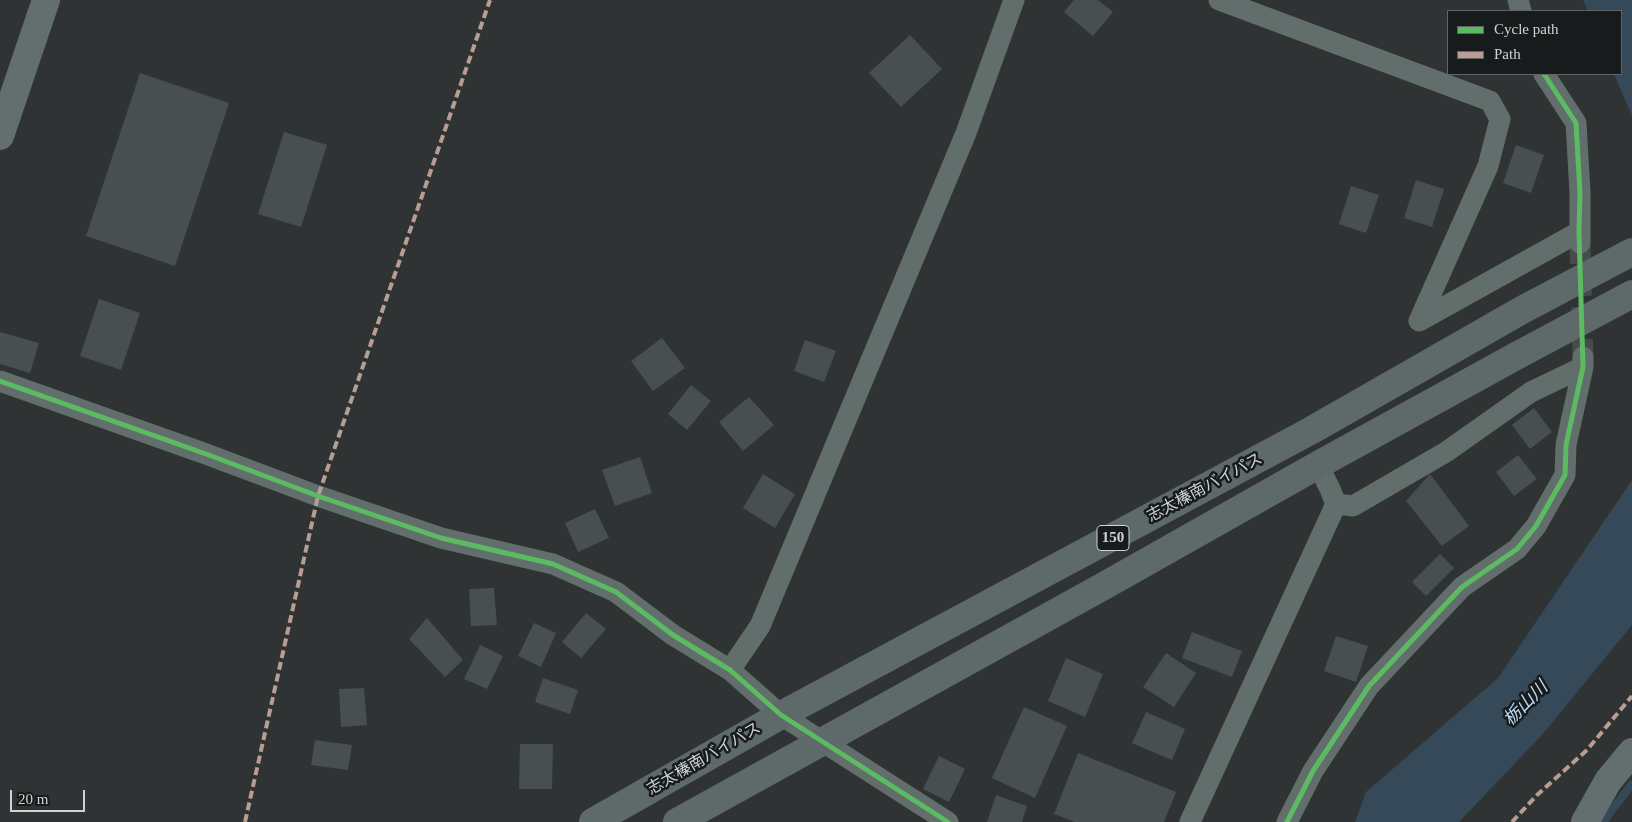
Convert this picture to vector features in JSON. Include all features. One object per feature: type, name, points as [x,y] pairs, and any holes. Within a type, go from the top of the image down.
[{"type":"highway","name":"志太榛南バイパス","points":[[592,822],[781,715],[1312,430],[1522,310],[1632,252]]},
{"type":"highway","name":"志太榛南バイパス","points":[[677,822],[1318,465],[1632,294]]},
{"type":"street","points":[[0,136],[46,0]]},
{"type":"street","points":[[730,670],[760,626],[966,133],[1014,0]]},
{"type":"street","points":[[1219,0],[1490,102],[1500,119],[1488,166],[1419,321],[1579,237],[1580,193],[1576,123],[1545,75]]},
{"type":"street","points":[[1287,822],[1312,771],[1369,686],[1462,587],[1517,549],[1536,526],[1565,475],[1566,445],[1582,362],[1531,392],[1446,452],[1353,506],[1336,504]]},
{"type":"street","points":[[0,381],[318,496],[441,538],[553,564],[616,592],[673,635],[730,670],[781,715],[948,822]]},
{"type":"street","points":[[1190,822],[1336,504],[1318,465]]},
{"type":"street","points":[[1585,822],[1608,781],[1632,752]]},
{"type":"water","points":[[1583,0],[1632,0],[1632,116],[1614,75],[1622,75],[1622,10],[1588,10]]},
{"type":"water","name":"栃山川","points":[[1632,480],[1632,625],[1542,735],[1459,822],[1355,822],[1366,792],[1498,678]]},
{"type":"building","points":[[1074,0],[1098,0],[1113,12],[1093,36],[1064,12]]},
{"type":"building","points":[[910,35],[942,69],[901,107],[869,73]]},
{"type":"building","points":[[140,73],[229,103],[175,266],[86,236]]},
{"type":"building","points":[[284,132],[327,145],[301,227],[258,214]]},
{"type":"building","points":[[1516,145],[1544,155],[1531,193],[1503,183]]},
{"type":"building","points":[[1416,180],[1444,189],[1432,227],[1404,218]]},
{"type":"building","points":[[1351,186],[1379,195],[1366,233],[1339,224]]},
{"type":"building","points":[[99,299],[140,313],[121,370],[80,356]]},
{"type":"building","points":[[0,332],[39,343],[30,373],[0,364]]},
{"type":"building","points":[[662,338],[685,368],[653,391],[631,361]]},
{"type":"building","points":[[805,340],[836,351],[824,382],[794,371]]},
{"type":"building","points":[[691,385],[711,401],[687,430],[668,414]]},
{"type":"building","points":[[749,397],[774,425],[743,451],[719,422]]},
{"type":"building","points":[[1534,408],[1552,432],[1530,449],[1512,425]]},
{"type":"building","points":[[1518,455],[1537,479],[1514,496],[1496,472]]},
{"type":"building","points":[[640,457],[652,493],[615,506],[602,470]]},
{"type":"building","points":[[763,474],[795,494],[775,528],[743,508]]},
{"type":"building","points":[[1430,474],[1469,526],[1442,546],[1406,501]]},
{"type":"building","points":[[595,509],[609,538],[578,552],[565,523]]},
{"type":"building","points":[[1440,554],[1454,568],[1426,596],[1412,582]]},
{"type":"building","points":[[494,588],[497,625],[471,626],[469,589]]},
{"type":"building","points":[[586,613],[606,629],[581,658],[562,642]]},
{"type":"building","points":[[427,618],[463,660],[445,677],[409,639]]},
{"type":"building","points":[[534,623],[556,633],[541,667],[518,656]]},
{"type":"building","points":[[1192,632],[1242,651],[1232,677],[1182,658]]},
{"type":"building","points":[[1336,636],[1368,646],[1356,682],[1324,671]]},
{"type":"building","points":[[480,645],[503,656],[487,689],[464,679]]},
{"type":"building","points":[[1166,653],[1196,673],[1174,707],[1143,687]]},
{"type":"building","points":[[1066,658],[1103,674],[1085,717],[1048,701]]},
{"type":"building","points":[[543,678],[578,690],[570,714],[535,702]]},
{"type":"building","points":[[364,688],[367,725],[341,727],[339,689]]},
{"type":"building","points":[[1024,707],[1067,726],[1035,798],[992,778]]},
{"type":"building","points":[[1146,712],[1185,729],[1172,760],[1132,743]]},
{"type":"building","points":[[315,740],[352,745],[348,770],[311,765]]},
{"type":"building","points":[[520,744],[553,744],[552,789],[519,789]]},
{"type":"building","points":[[1078,753],[1176,792],[1164,822],[1075,822],[1054,814]]},
{"type":"building","points":[[939,756],[965,769],[949,802],[923,789]]},
{"type":"building","points":[[996,795],[1027,806],[1022,822],[987,822]]},
{"type":"waterway","points":[[1603,822],[1632,784]]},
{"type":"tunnel","points":[[1580,243],[1583,357]]},
{"type":"marked path","points":[[245,822],[318,496],[490,0]]},
{"type":"marked path","points":[[1512,822],[1537,795],[1587,750],[1632,696]]},
{"type":"cycle path","points":[[1287,822],[1313,771],[1369,686],[1462,587],[1517,549],[1536,526],[1565,475],[1566,445],[1583,367],[1579,232],[1580,193],[1576,123],[1545,75]]},
{"type":"cycle path","points":[[0,381],[318,496],[441,538],[553,564],[616,592],[673,635],[730,670],[781,715],[948,822]]}]
